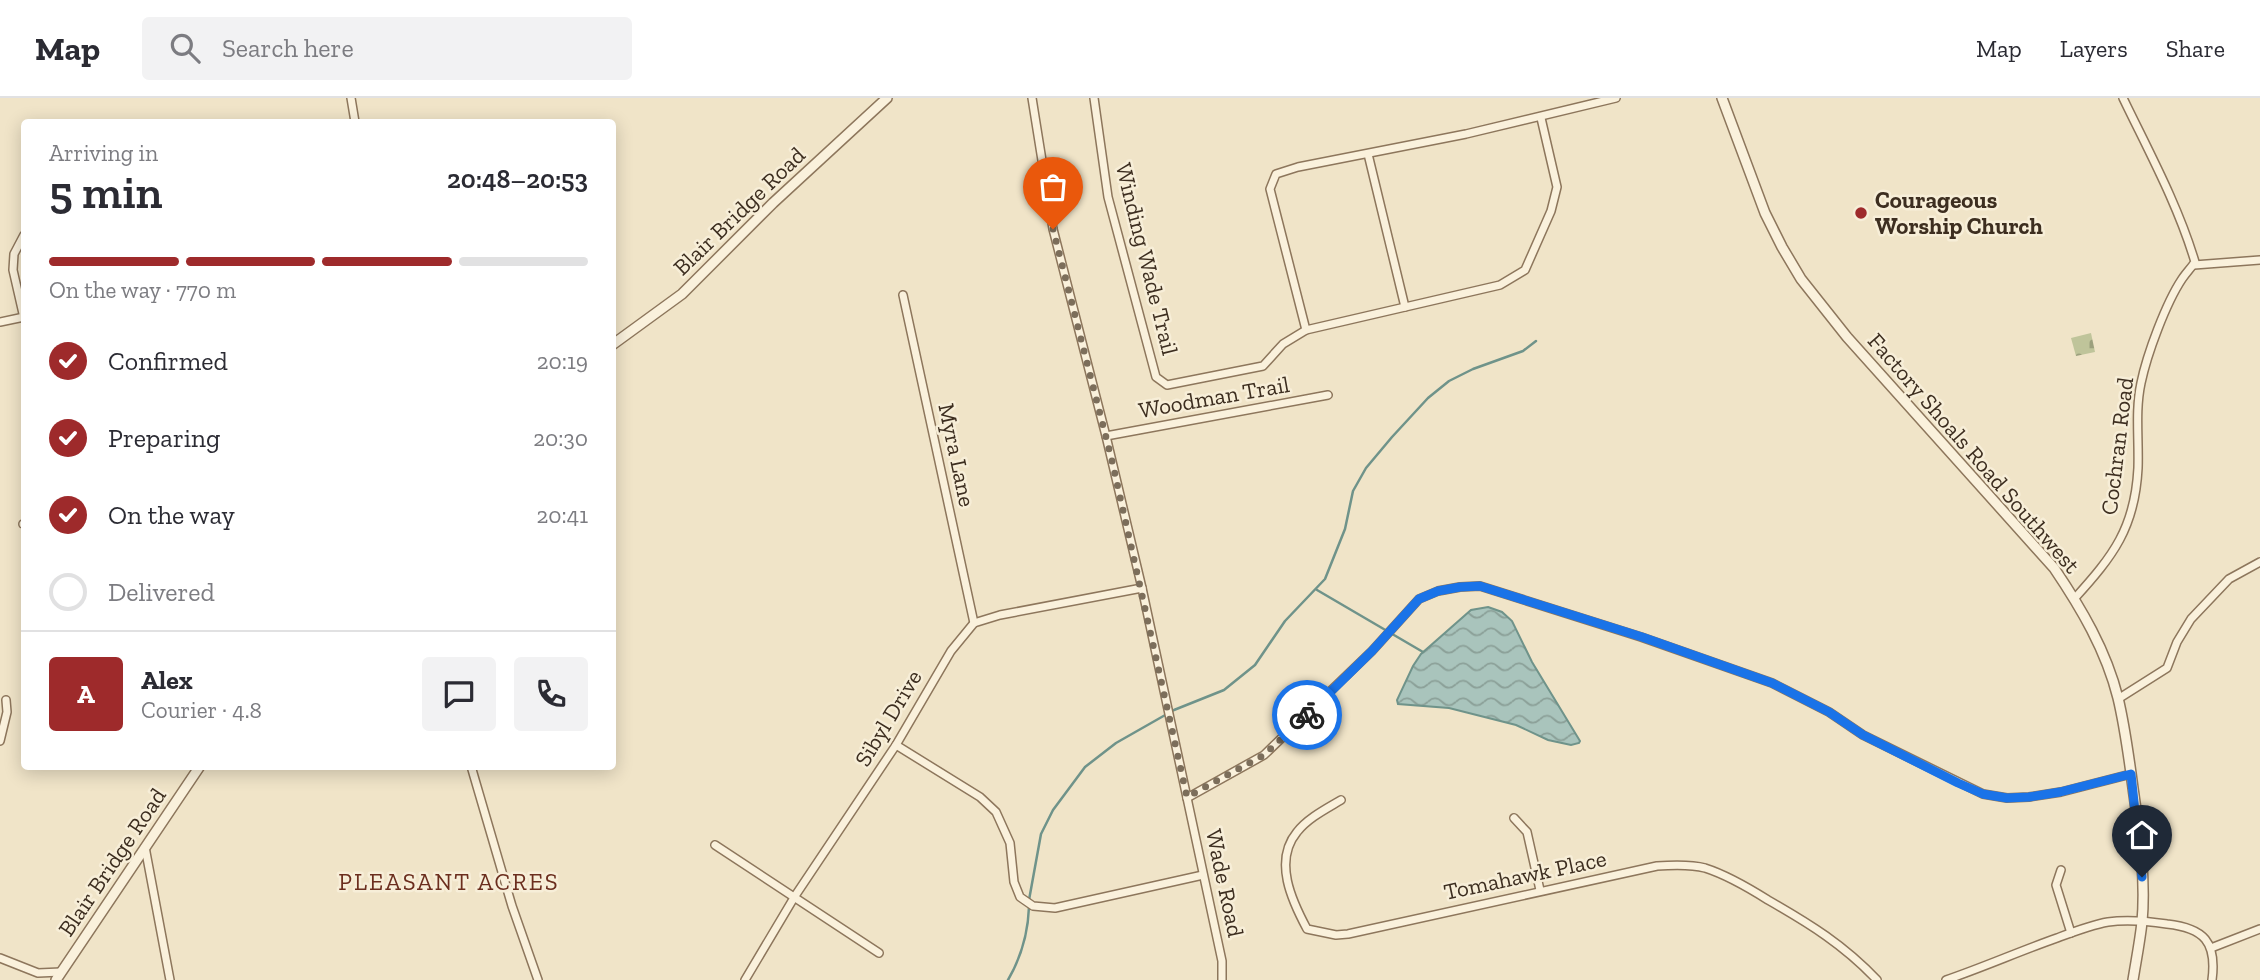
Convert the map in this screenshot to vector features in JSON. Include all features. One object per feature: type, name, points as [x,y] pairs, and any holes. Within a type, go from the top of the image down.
[{"type":"street","points":[[351,98],[354,119]]},
{"type":"street","name":"Blair Bridge Road","points":[[616,342],[682,294],[773,203],[887,98]]},
{"type":"street","name":"Wade Road","points":[[1032,98],[1053,229],[1142,588],[1222,961],[1222,980]]},
{"type":"street","name":"Winding Wade Trail","points":[[1094,98],[1108,197],[1156,377],[1167,385],[1263,366],[1283,344],[1307,330],[1500,285],[1525,270],[1551,211],[1557,187],[1541,118]]},
{"type":"street","points":[[1307,330],[1270,189],[1276,174],[1298,167],[1541,118],[1616,98]]},
{"type":"street","name":"Factory Shoals Road Southwest","points":[[1722,98],[1765,213],[1801,279],[1847,337],[2045,558],[2075,598],[2094,634],[2118,699],[2131,774],[2141,862],[2142,920],[2133,980]]},
{"type":"street","points":[[2123,98],[2174,203],[2187,235],[2194,265],[2260,260]]},
{"type":"street","points":[[1368,154],[1405,307]]},
{"type":"street","points":[[21,241],[14,254],[13,270],[21,305]]},
{"type":"street","name":"Cochran Road","points":[[2075,598],[2107,562],[2122,536],[2132,510],[2138,469],[2137,418],[2141,382],[2160,324],[2182,279],[2194,265]]},
{"type":"street","name":"Myra Lane","points":[[903,295],[974,623]]},
{"type":"street","points":[[0,322],[21,318]]},
{"type":"street","name":"Woodman Trail","points":[[1106,436],[1328,396]]},
{"type":"street","points":[[2118,699],[2167,668],[2177,642],[2191,618],[2230,579],[2260,562]]},
{"type":"street","points":[[1187,797],[1264,755],[1372,651],[1419,599],[1438,591],[1480,586],[1642,637],[1772,683],[1829,712],[1863,735],[1983,794],[2007,798],[2029,797],[2131,774]]},
{"type":"street","points":[[974,623],[1000,615],[1142,588]]},
{"type":"street","name":"Sibyl Drive","points":[[745,980],[795,896],[896,745],[951,651],[974,623]]},
{"type":"street","points":[[0,741],[7,712],[6,700]]},
{"type":"street","points":[[896,745],[980,797],[996,812],[1010,843],[1014,882],[1020,897],[1033,906],[1055,908],[1203,875]]},
{"type":"street","name":"Blair Bridge Road","points":[[59,976],[197,770]]},
{"type":"street","points":[[472,770],[505,883],[538,980]]},
{"type":"street","name":"Tomahawk Place","points":[[1341,800],[1298,830],[1288,848],[1286,869],[1290,893],[1307,929],[1336,935],[1348,934],[1540,890],[1657,866],[1677,865],[1705,868],[1747,887],[1823,932],[1877,980]]},
{"type":"street","points":[[1514,818],[1527,832],[1540,890]]},
{"type":"street","points":[[715,845],[879,953]]},
{"type":"street","points":[[145,847],[170,980]]},
{"type":"street","points":[[2061,870],[2056,885],[2071,933]]},
{"type":"street","points":[[1946,980],[2071,933],[2105,923],[2142,920],[2188,926],[2198,932],[2211,948],[2214,962],[2212,980]]},
{"type":"street","points":[[2211,948],[2260,929]]},
{"type":"street","points":[[0,958],[38,973],[59,976]]},
{"type":"green space","points":[[2091,333],[2095,352],[2076,356],[2071,338]]},
{"type":"water","points":[[1488,607],[1502,612],[1512,621],[1532,662],[1579,743],[1571,745],[1548,740],[1516,725],[1449,708],[1398,704],[1397,700],[1421,654],[1471,610]]},
{"type":"waterway","points":[[1029,900],[1041,834],[1053,810],[1085,767],[1116,743],[1174,710],[1224,690],[1255,665],[1285,621],[1325,579],[1345,529],[1353,491],[1366,468],[1392,437],[1428,398],[1449,381],[1473,369],[1523,351],[1536,341]]},
{"type":"waterway","points":[[1317,590],[1423,652]]},
{"type":"waterway","points":[[1008,980],[1023,945],[1029,907]]},
{"type":"way so far","points":[[1053,229],[1142,588],[1187,797],[1264,755],[1307,715]]},
{"type":"place","name":"Courageous Worship Church","points":[[1861,213]]},
{"type":"district","name":"PLEASANT ACRES","points":[[449,881]]},
{"type":"route","points":[[1307,715],[1372,651],[1419,599],[1438,591],[1480,586],[1642,637],[1772,683],[1829,712],[1863,735],[1983,794],[2007,798],[2029,797],[2131,774],[2142,877]]}]
